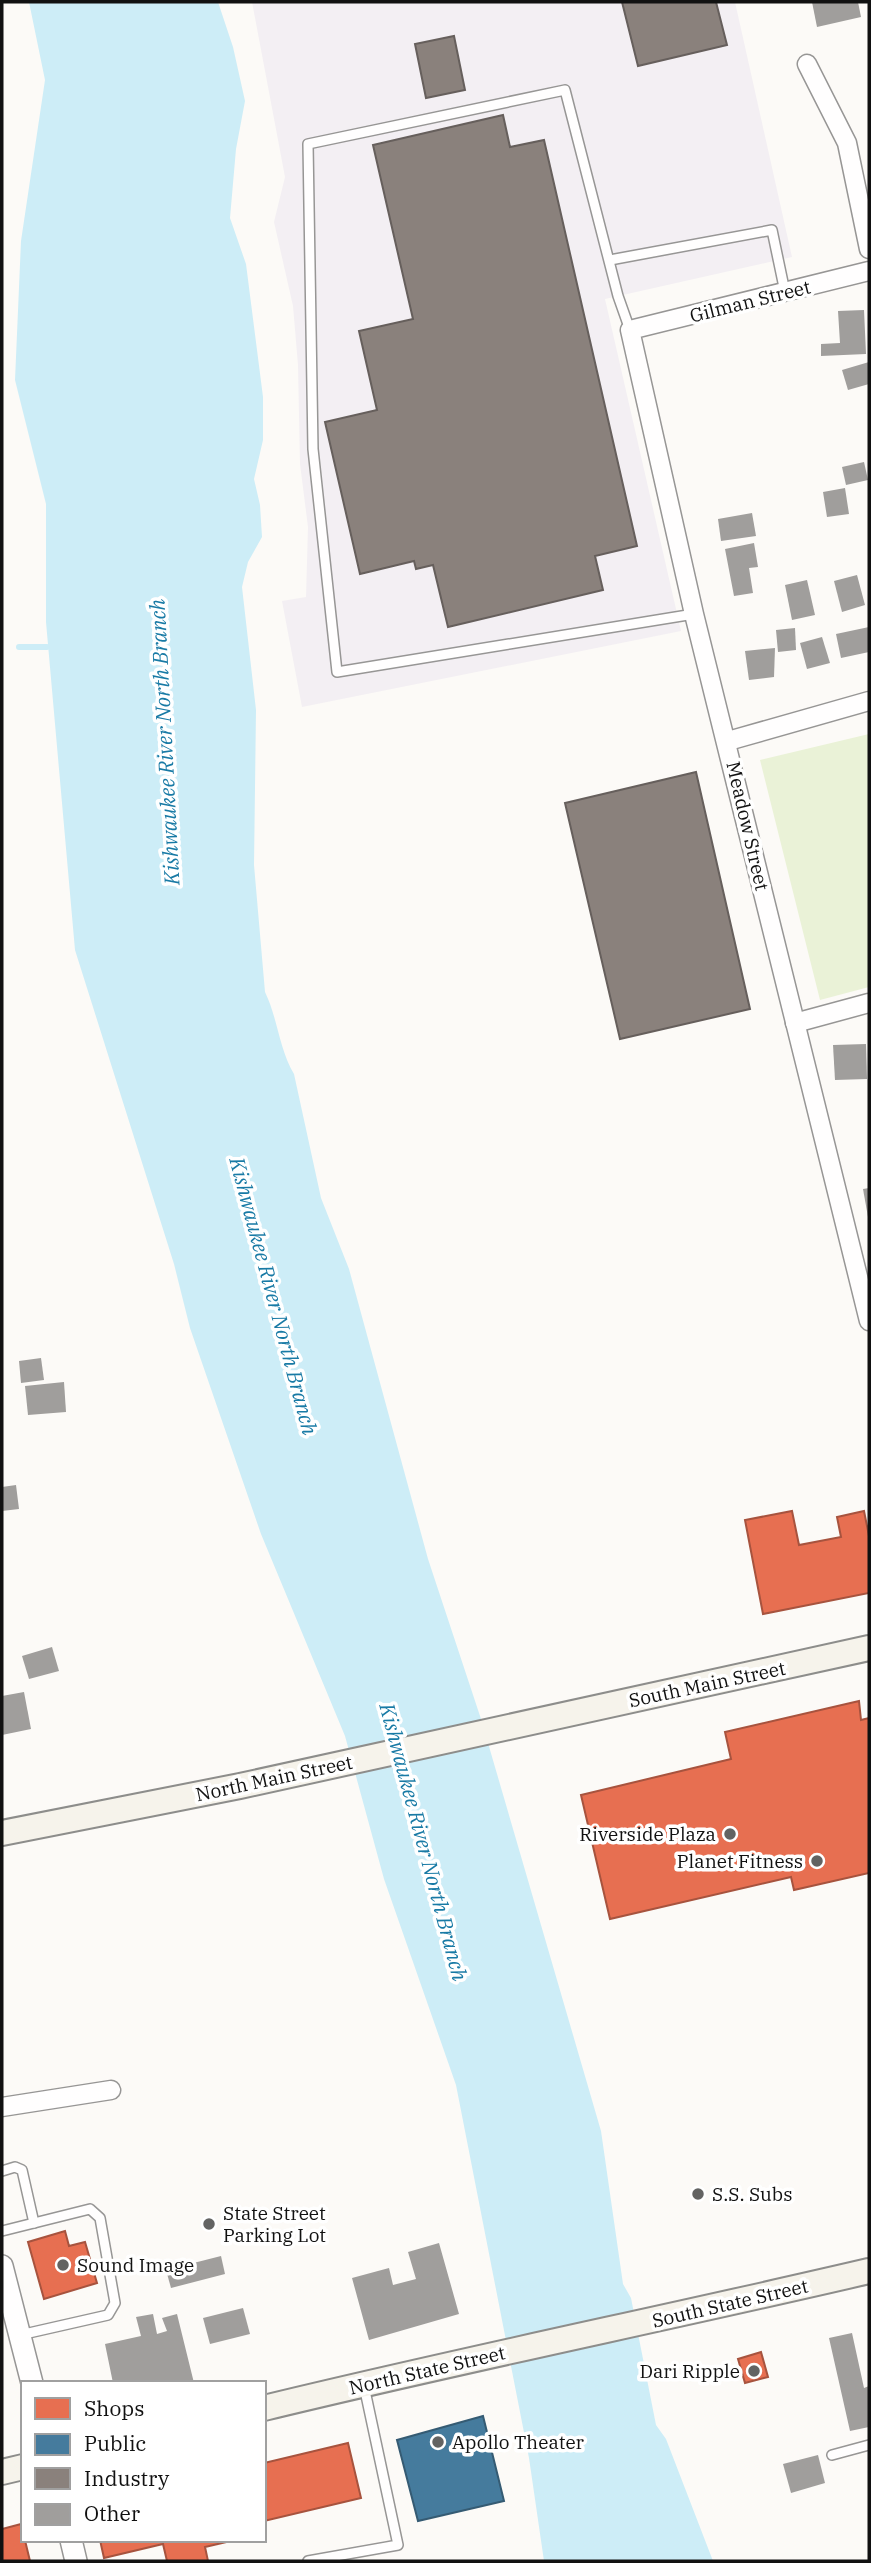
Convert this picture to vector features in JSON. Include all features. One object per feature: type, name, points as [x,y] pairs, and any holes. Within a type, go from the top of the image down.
[{"type":"main road","name":"South Main Street","points":[[545,1720],[869,1648]]},
{"type":"main road","name":"North Main Street","points":[[2,1833],[240,1786],[545,1720]]},
{"type":"main road","name":"South State Street","points":[[591,2335],[869,2271]]},
{"type":"main road","name":"North State Street","points":[[266,2408],[454,2362],[591,2335]]},
{"type":"main road","points":[[2,2472],[21,2467]]},
{"type":"street","points":[[807,64],[847,144],[869,249]]},
{"type":"street","name":"Gilman Street","points":[[630,330],[869,271]]},
{"type":"street","name":"Meadow Street","points":[[630,330],[694,614],[728,741],[869,1319]]},
{"type":"street","points":[[728,741],[869,701]]},
{"type":"street","points":[[795,1023],[869,1003]]},
{"type":"street","points":[[2,2107],[111,2090]]},
{"type":"street","points":[[2,2266],[32,2381]]},
{"type":"street","points":[[71,2542],[76,2561]]},
{"type":"lane","points":[[630,330],[618,296],[565,90],[308,144],[313,449],[337,672],[694,614]]},
{"type":"lane","points":[[610,260],[772,230],[785,292]]},
{"type":"lane","points":[[2,2171],[15,2167],[22,2170],[34,2223]]},
{"type":"lane","points":[[2,2231],[90,2209],[100,2218],[115,2303],[108,2315],[20,2335]]},
{"type":"lane","points":[[308,2561],[398,2545],[364,2384]]},
{"type":"lane","points":[[832,2455],[869,2445]]},
{"type":"shaded area","points":[[252,2],[735,2],[792,257],[605,299],[681,631],[302,707],[282,601],[306,597],[308,527],[300,464],[298,365],[293,306],[274,222],[285,177]]},
{"type":"green space","points":[[869,734],[869,987],[820,1000],[760,760]]},
{"type":"water","name":"Kishwaukee River North Branch","points":[[29,2],[218,2],[233,47],[245,101],[236,149],[230,218],[246,264],[263,397],[263,440],[254,479],[260,505],[262,537],[248,562],[242,587],[256,710],[254,865],[265,992],[294,1074],[321,1198],[349,1269],[428,1559],[481,1719],[601,2131],[623,2284],[631,2298],[656,2425],[666,2439],[713,2561],[544,2561],[529,2458],[456,2085],[384,1879],[345,1736],[261,1534],[190,1328],[174,1264],[75,950],[46,622],[46,504],[15,380],[21,241],[45,80]]},
{"type":"building: Shops","points":[[792,1511],[799,1545],[841,1537],[837,1517],[864,1511],[869,1536],[869,1593],[763,1614],[745,1520]]},
{"type":"building: Shops","name":"Riverside Plaza","points":[[859,1701],[861,1720],[869,1718],[869,1873],[794,1890],[791,1877],[610,1919],[581,1795],[731,1759],[725,1732]]},
{"type":"building: Shops","name":"Sound Image","points":[[65,2231],[69,2246],[85,2242],[97,2283],[44,2299],[28,2242]]},
{"type":"building: Shops","name":"Dari Ripple","points":[[761,2352],[768,2377],[745,2383],[738,2359]]},
{"type":"building: Shops","points":[[348,2443],[361,2498],[266,2521],[266,2463]]},
{"type":"building: Shops","points":[[21,2524],[21,2542],[25,2542],[30,2561],[2,2561],[2,2529]]},
{"type":"building: Shops","points":[[100,2542],[226,2542],[205,2547],[208,2561],[167,2561],[163,2544],[104,2558]]},
{"type":"building: Public","points":[[483,2416],[504,2501],[418,2521],[397,2440]]},
{"type":"building: Industry","points":[[622,2],[716,2],[727,45],[638,66]]},
{"type":"building: Industry","points":[[454,36],[465,90],[426,98],[415,44]]},
{"type":"building: Industry","points":[[503,115],[510,147],[544,140],[637,546],[595,556],[603,590],[448,627],[433,565],[416,569],[414,561],[360,574],[325,422],[377,410],[359,331],[413,319],[373,145]]},
{"type":"building: Industry","points":[[696,772],[750,1009],[620,1039],[565,803]]},
{"type":"building: Other","points":[[812,2],[858,2],[861,17],[817,27]]},
{"type":"building: Other","points":[[864,310],[866,354],[821,356],[821,344],[840,343],[838,311]]},
{"type":"building: Other","points":[[869,362],[869,384],[848,390],[842,370]]},
{"type":"building: Other","points":[[864,462],[868,480],[846,485],[842,467]]},
{"type":"building: Other","points":[[845,488],[849,514],[827,517],[823,492]]},
{"type":"building: Other","points":[[752,513],[756,536],[721,541],[718,519]]},
{"type":"building: Other","points":[[754,543],[758,567],[749,568],[753,593],[734,596],[725,549]]},
{"type":"building: Other","points":[[857,575],[865,605],[842,612],[834,581]]},
{"type":"building: Other","points":[[807,580],[815,615],[792,620],[785,585]]},
{"type":"building: Other","points":[[869,627],[869,652],[841,658],[836,634]]},
{"type":"building: Other","points":[[795,628],[796,650],[778,652],[776,630]]},
{"type":"building: Other","points":[[822,637],[830,663],[807,669],[800,643]]},
{"type":"building: Other","points":[[775,648],[774,677],[749,680],[745,651]]},
{"type":"building: Other","points":[[866,1044],[867,1079],[835,1080],[833,1045]]},
{"type":"building: Other","points":[[869,1188],[869,1216],[868,1217],[863,1189]]},
{"type":"building: Other","points":[[41,1358],[44,1380],[21,1383],[19,1361]]},
{"type":"building: Other","points":[[64,1382],[66,1412],[28,1415],[25,1386]]},
{"type":"building: Other","points":[[16,1485],[19,1509],[2,1511],[2,1487]]},
{"type":"building: Other","points":[[52,1647],[59,1671],[29,1679],[22,1656]]},
{"type":"building: Other","points":[[24,1692],[31,1729],[2,1735],[2,1696]]},
{"type":"building: Other","points":[[439,2243],[459,2314],[369,2340],[352,2278],[389,2268],[393,2285],[416,2279],[408,2252]]},
{"type":"building: Other","points":[[221,2256],[225,2274],[171,2288],[166,2270]]},
{"type":"building: Other","points":[[243,2308],[250,2334],[210,2344],[203,2318]]},
{"type":"building: Other","points":[[153,2314],[157,2334],[167,2331],[162,2318],[177,2314],[194,2381],[113,2381],[105,2344],[141,2336],[136,2317]]},
{"type":"building: Other","points":[[852,2333],[864,2388],[869,2386],[869,2427],[850,2431],[829,2338]]},
{"type":"building: Other","points":[[818,2455],[825,2483],[791,2493],[783,2464]]},
{"type":"waterway","points":[[19,647],[47,647]]},
{"type":"place","name":"Riverside Plaza","points":[[730,1834]]},
{"type":"place","name":"Planet Fitness","points":[[817,1861]]},
{"type":"place","name":"S.S. Subs","points":[[698,2194]]},
{"type":"place","name":"State Street Parking Lot","points":[[209,2224]]},
{"type":"place","name":"Sound Image","points":[[63,2265]]},
{"type":"place","name":"Dari Ripple","points":[[754,2371]]},
{"type":"place","name":"Apollo Theater","points":[[438,2442]]}]
